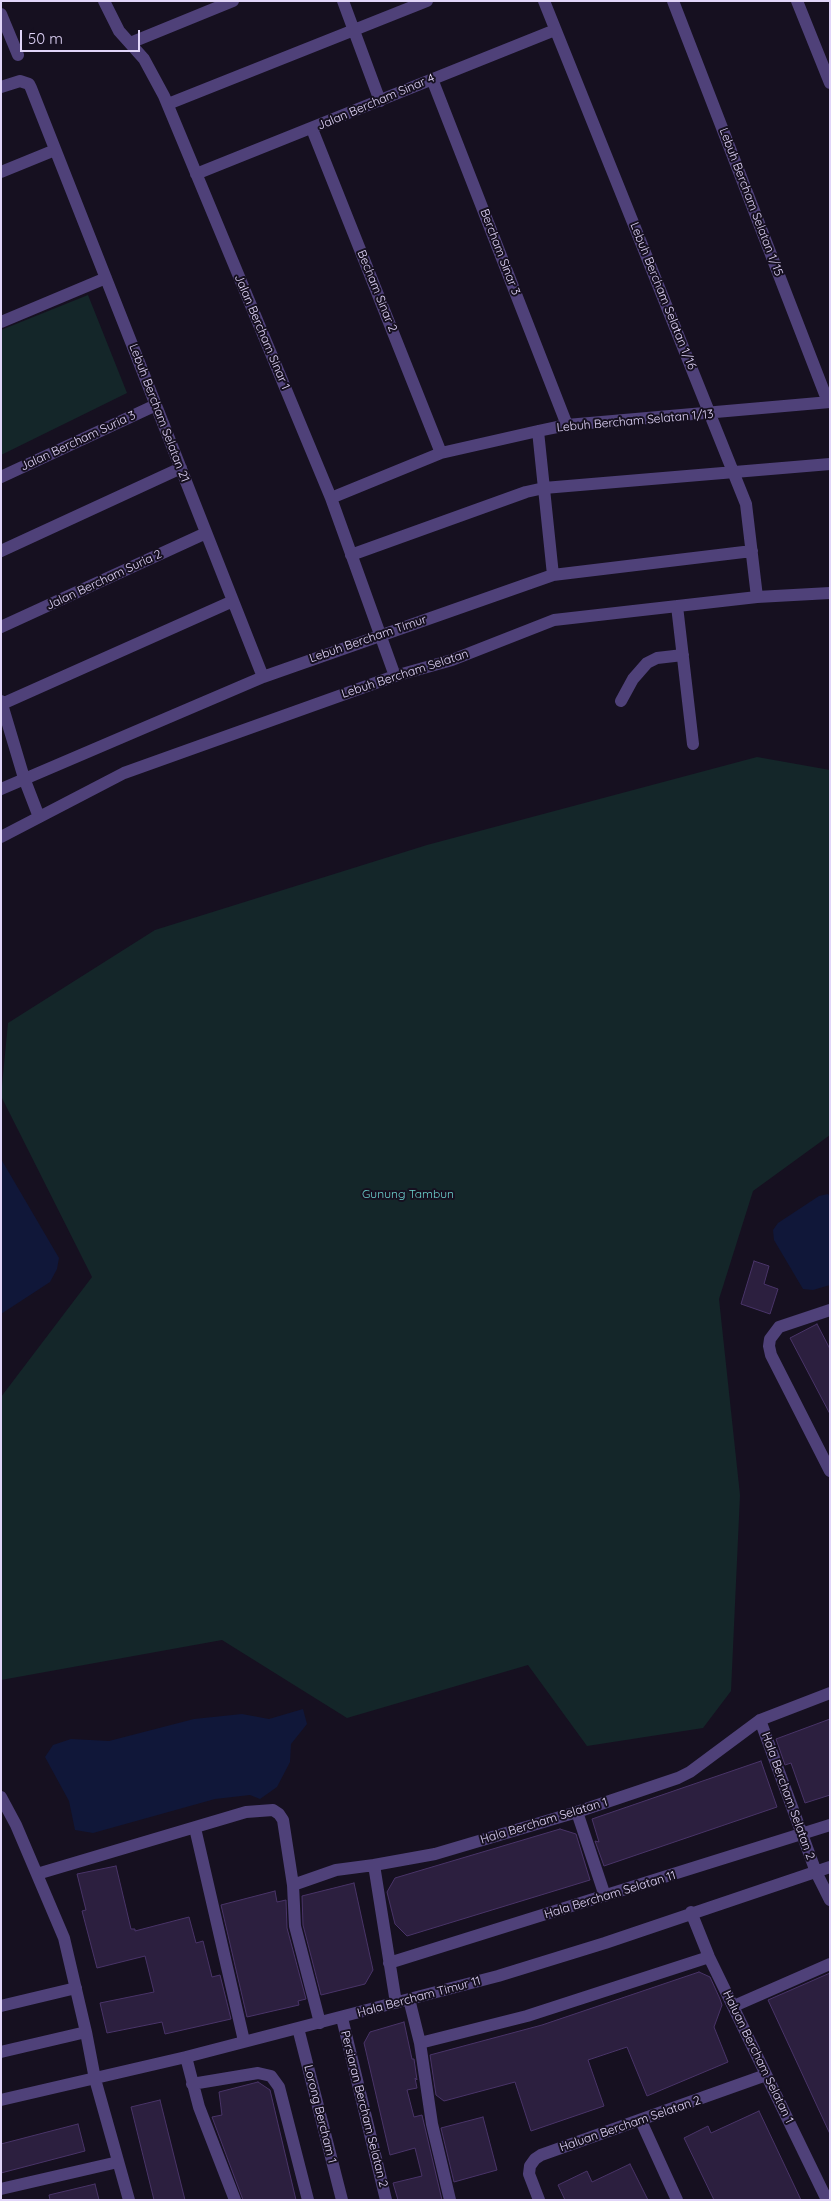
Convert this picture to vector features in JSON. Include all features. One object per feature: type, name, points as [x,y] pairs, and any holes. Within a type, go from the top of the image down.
[{"type":"street","name":"Jalan Bercham Sinar 1","points":[[104,1],[119,31],[144,59],[168,104],[331,498],[395,676]]},
{"type":"street","points":[[130,43],[233,1]]},
{"type":"street","points":[[343,1],[380,101]]},
{"type":"street","points":[[168,104],[427,1]]},
{"type":"street","name":"Lebuh Bercham Selatan 1/16","points":[[544,1],[746,504],[757,597]]},
{"type":"street","name":"Lebuh Bercham Selatan 1/15","points":[[673,1],[829,402]]},
{"type":"street","points":[[797,1],[830,84]]},
{"type":"street","points":[[1,14],[18,55]]},
{"type":"street","name":"Jalan Bercham Sinar 4","points":[[196,174],[555,30]]},
{"type":"street","name":"Bercham Sinar 3","points":[[432,79],[567,425]]},
{"type":"street","name":"Lebuh Bercham Selatan 21","points":[[1,87],[20,81],[25,82],[31,88],[262,677]]},
{"type":"street","name":"Becham Sinar 2","points":[[312,129],[441,453]]},
{"type":"street","points":[[1,172],[55,150]]},
{"type":"street","points":[[1,322],[106,278]]},
{"type":"street","name":"Lebuh Bercham Selatan 1/13","points":[[331,498],[441,453],[567,425],[710,414],[829,402]]},
{"type":"street","name":"Jalan Bercham Suria 3","points":[[1,477],[156,405]]},
{"type":"street","points":[[538,431],[553,575]]},
{"type":"street","points":[[351,555],[526,492],[544,488],[734,474],[830,464]]},
{"type":"street","points":[[1,551],[181,468]]},
{"type":"street","name":"Jalan Bercham Suria 2","points":[[1,627],[206,533]]},
{"type":"street","name":"Lebuh Bercham Timur","points":[[1,789],[262,677],[553,575],[752,551]]},
{"type":"street","name":"Lebuh Bercham Selatan","points":[[1,837],[124,773],[395,676],[452,660],[554,620],[757,597],[830,593]]},
{"type":"street","points":[[39,817],[24,778],[2,703],[233,601]]},
{"type":"street","points":[[677,606],[693,744]]},
{"type":"street","points":[[621,701],[633,679],[647,663],[657,658],[682,655]]},
{"type":"street","points":[[830,1310],[780,1327],[774,1332],[769,1346],[771,1356],[830,1471]]},
{"type":"street","name":"Hala Bercham Selatan 1","points":[[292,1885],[336,1870],[435,1854],[577,1812],[678,1778],[690,1772],[760,1720],[830,1693]]},
{"type":"street","name":"Hala Bercham Selatan 2","points":[[760,1720],[816,1872],[830,1900]]},
{"type":"street","points":[[1,1797],[16,1825],[64,1938],[95,2079],[129,2200]]},
{"type":"street","points":[[37,1874],[246,1812],[273,1810],[279,1814],[284,1826],[292,1885],[295,1926],[320,2023]]},
{"type":"street","points":[[577,1812],[605,1896]]},
{"type":"street","name":"Hala Bercham Selatan 11","points":[[389,1964],[830,1825]]},
{"type":"street","points":[[195,1828],[244,2041]]},
{"type":"street","points":[[374,1865],[396,2003]]},
{"type":"street","name":"Hala Bercham Timur 11","points":[[1,2100],[95,2079],[342,2018],[556,1959],[691,1912],[830,1867]]},
{"type":"street","name":"Haluan Bercham Selatan 1","points":[[691,1912],[709,1957],[827,2200]]},
{"type":"street","points":[[420,2043],[527,2016],[709,1957]]},
{"type":"street","points":[[734,2006],[830,1964]]},
{"type":"street","points":[[1,2006],[76,1988]]},
{"type":"street","points":[[409,1999],[420,2043],[432,2124],[450,2200]]},
{"type":"street","name":"Persiaran Bercham Selatan 2","points":[[342,2018],[386,2200]]},
{"type":"street","name":"Lorong Bercham 1","points":[[298,2028],[342,2200]]},
{"type":"street","points":[[1,2052],[86,2032]]},
{"type":"street","points":[[186,2057],[192,2084],[235,2200]]},
{"type":"street","points":[[192,2084],[258,2073],[271,2076],[279,2088],[308,2200]]},
{"type":"street","name":"Haluan Bercham Selatan 2","points":[[538,2200],[529,2174],[535,2160],[766,2075]]},
{"type":"street","points":[[641,2121],[677,2200]]},
{"type":"street","points":[[1,2189],[118,2162]]},
{"type":"green space","points":[[88,295],[127,393],[1,455],[1,330]]},
{"type":"green space","name":"Gunung Tambun","points":[[757,757],[830,770],[830,1135],[753,1191],[719,1299],[740,1495],[731,1691],[703,1728],[587,1746],[528,1665],[347,1718],[222,1640],[1,1680],[1,1397],[92,1277],[1,1096],[8,1023],[155,930],[427,845]]},
{"type":"water","points":[[1,1159],[59,1258],[57,1269],[50,1282],[1,1314]]},
{"type":"water","points":[[828,1194],[830,1197],[830,1285],[813,1290],[803,1289],[774,1240],[773,1230],[778,1223],[819,1196]]},
{"type":"water","points":[[303,1709],[307,1724],[291,1744],[290,1762],[277,1787],[260,1799],[250,1795],[215,1799],[93,1833],[75,1830],[69,1801],[45,1757],[53,1745],[71,1739],[109,1741],[194,1719],[242,1714],[269,1719]]},
{"type":"building","points":[[754,1261],[769,1266],[764,1284],[778,1289],[770,1314],[741,1304]]},
{"type":"building","points":[[817,1324],[830,1349],[830,1414],[790,1338]]},
{"type":"building","points":[[830,1719],[830,1795],[805,1803],[791,1763],[785,1765],[776,1739]]},
{"type":"building","points":[[761,1761],[777,1807],[604,1866],[595,1841],[599,1842],[592,1819]]},
{"type":"building","points":[[560,1829],[576,1834],[590,1880],[407,1936],[395,1924],[387,1892],[395,1878]]},
{"type":"building","points":[[116,1866],[131,1929],[135,1929],[135,1931],[189,1917],[196,1943],[203,1941],[212,1977],[220,1975],[231,2019],[165,2034],[162,2022],[107,2033],[100,2003],[154,1992],[145,1956],[97,1968],[82,1911],[86,1910],[77,1874]]},
{"type":"building","points":[[354,1883],[373,1970],[365,1984],[321,1995],[303,1925],[302,1896]]},
{"type":"building","points":[[275,1891],[277,1902],[286,1900],[287,1928],[306,1999],[298,2001],[299,2005],[247,2017],[221,1905]]},
{"type":"building","points":[[699,1972],[710,1977],[722,2005],[714,2027],[728,2062],[647,2096],[627,2047],[588,2060],[604,2106],[531,2131],[515,2082],[444,2101],[436,2095],[430,2055],[542,2025]]},
{"type":"building","points":[[830,1973],[830,2134],[768,2000]]},
{"type":"building","points":[[404,2022],[412,2059],[414,2059],[417,2080],[415,2078],[417,2088],[407,2090],[414,2117],[422,2115],[442,2200],[398,2200],[393,2183],[422,2176],[415,2148],[390,2155],[364,2043],[370,2032]]},
{"type":"building","points":[[258,2082],[270,2090],[296,2200],[243,2200],[212,2117],[222,2115],[219,2092]]},
{"type":"building","points":[[160,2100],[185,2200],[154,2200],[131,2107]]},
{"type":"building","points":[[759,2111],[801,2200],[714,2200],[684,2138],[708,2126],[711,2133]]},
{"type":"building","points":[[483,2117],[497,2170],[454,2182],[441,2128]]},
{"type":"building","points":[[78,2124],[85,2151],[1,2173],[1,2144]]},
{"type":"building","points":[[630,2164],[648,2200],[565,2200],[558,2185],[587,2171],[592,2182]]},
{"type":"building","points":[[95,2184],[99,2200],[50,2200],[49,2195]]}]
